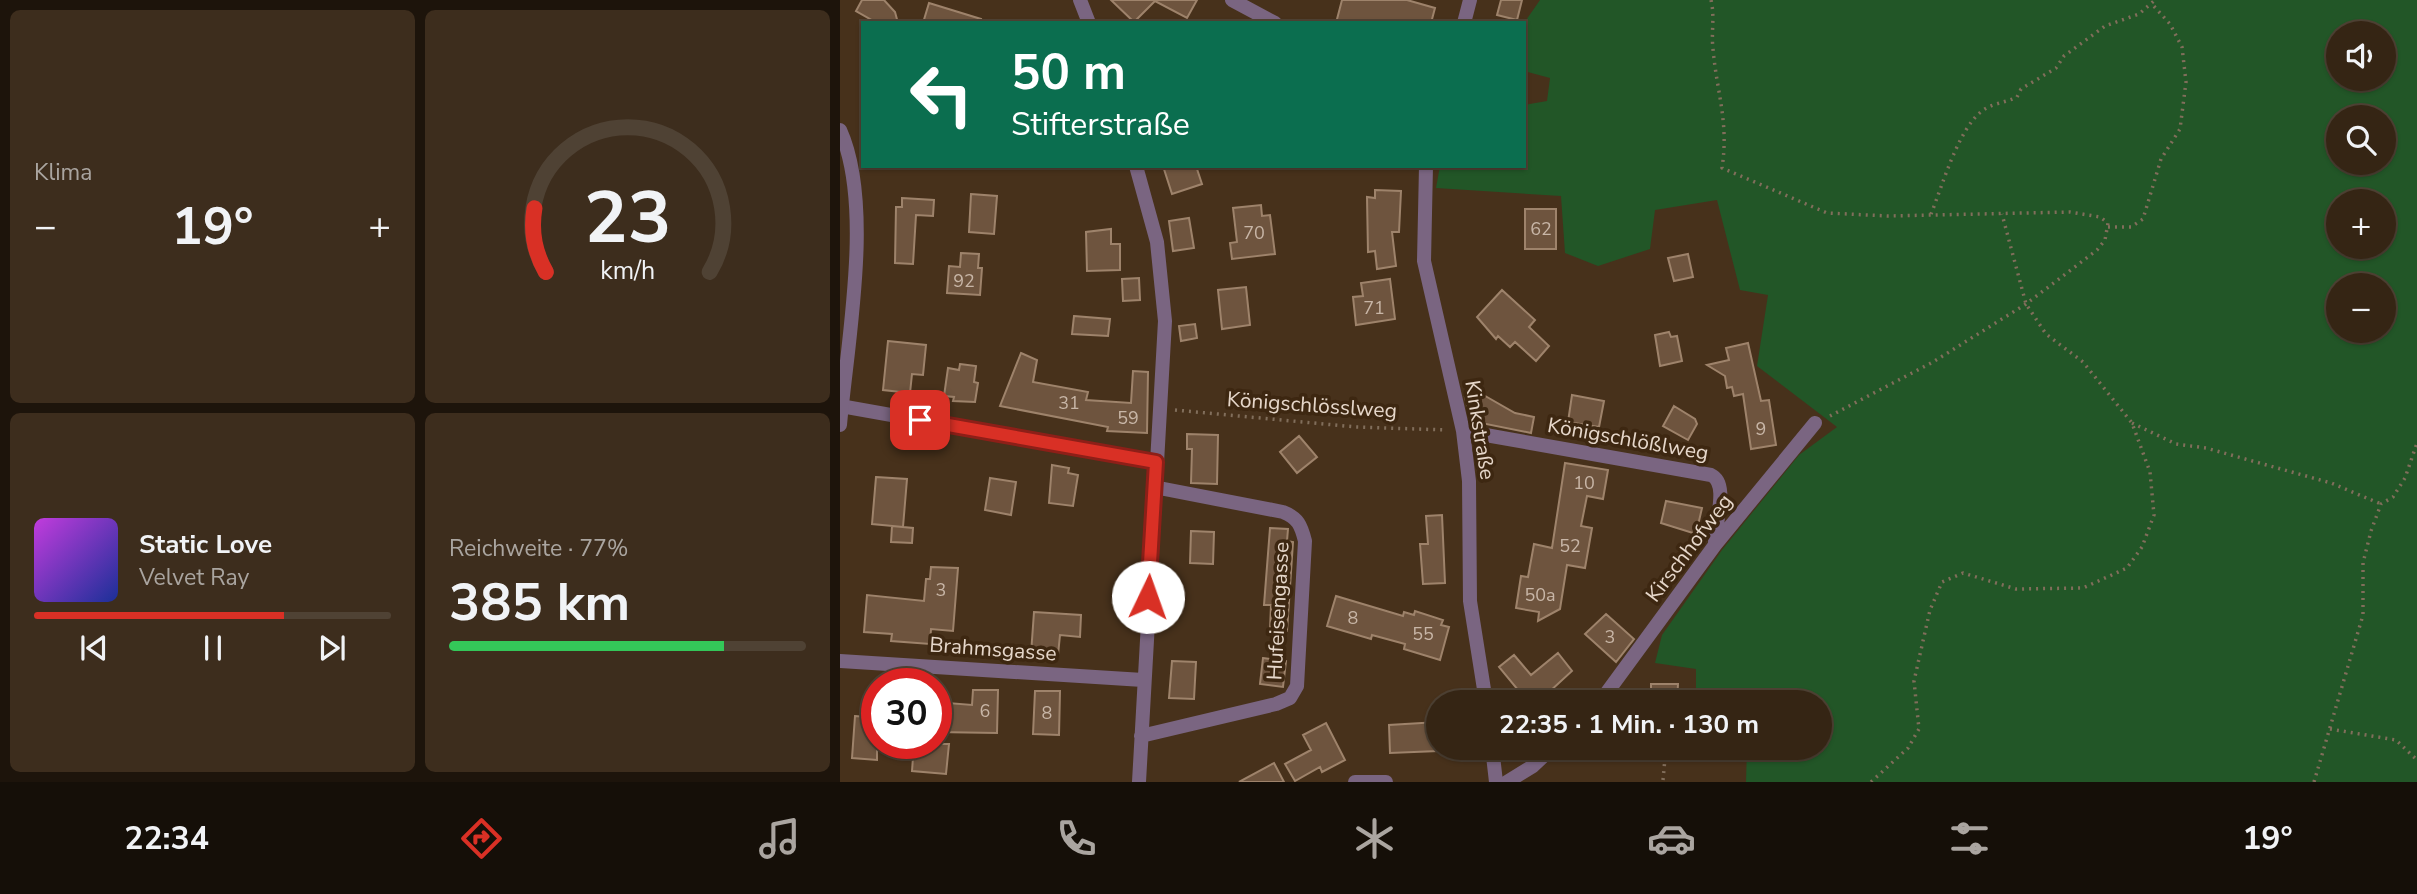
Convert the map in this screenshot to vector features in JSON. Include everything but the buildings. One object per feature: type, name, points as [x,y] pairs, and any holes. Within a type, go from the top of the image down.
[{"type":"street","points":[[1080,0],[1088,21]]},
{"type":"street","points":[[1232,0],[1271,21]]},
{"type":"street","points":[[1465,21],[1470,0]]},
{"type":"street","points":[[840,130],[848,149],[853,179],[856,247],[840,425]]},
{"type":"street","points":[[1137,168],[1157,242],[1164,289],[1139,782]]},
{"type":"street","name":"Kinkstraße","points":[[1426,168],[1423,211],[1425,271],[1463,430],[1469,481],[1470,601],[1484,690]]},
{"type":"street","points":[[841,406],[1156,462]]},
{"type":"street","name":"Kirschhofweg","points":[[1609,690],[1716,545],[1815,423]]},
{"type":"street","name":"Königschlößlweg","points":[[1463,430],[1718,478],[1722,486],[1714,528],[1716,545]]},
{"type":"street","name":"Hufeisengasse","points":[[1141,736],[1276,705],[1290,698],[1297,685],[1305,541],[1301,524],[1293,516],[1154,487]]},
{"type":"street","name":"Brahmsgasse","points":[[840,661],[1143,680]]},
{"type":"street","points":[[1493,760],[1496,782]]},
{"type":"street","points":[[1507,782],[1539,760]]},
{"type":"street","points":[[1355,782],[1386,782]]},
{"type":"path","points":[[1711,0],[1715,14],[1712,45],[1726,123],[1722,169],[1827,213],[1931,214],[2086,213],[2100,217],[2108,226],[2131,227],[2143,219],[2161,159],[2179,130],[2186,82],[2182,47],[2171,24],[2153,1],[2139,14],[2105,26],[2064,56],[2056,68],[2021,89],[2017,97],[1979,113],[1943,177],[1931,214]]},
{"type":"path","points":[[1871,782],[1908,748],[1919,729],[1914,681],[1930,610],[1942,582],[1963,573],[2016,589],[2083,588],[2127,568],[2142,547],[2154,514],[2150,472],[2132,423],[2083,362],[2046,334],[2026,304],[2002,214]]},
{"type":"path","points":[[1815,423],[1933,362],[2026,304],[2097,250],[2105,240],[2108,226]]},
{"type":"path","name":"Königschlösslweg","points":[[1159,409],[1356,426],[1463,430]]},
{"type":"path","points":[[2132,423],[2176,444],[2206,448],[2331,483],[2381,504]]},
{"type":"path","points":[[2314,782],[2363,615],[2363,564],[2381,504],[2393,497],[2405,478],[2417,443]]},
{"type":"path","points":[[2330,729],[2396,740],[2417,760]]},
{"type":"path","points":[[1664,780],[1665,760]]},
{"type":"green space","points":[[1540,0],[2417,0],[2417,782],[1746,782],[1747,760],[1832,760],[1832,690],[1696,690],[1696,669],[1655,663],[1662,635],[1722,550],[1799,455],[1837,427],[1757,366],[1768,295],[1740,290],[1717,200],[1655,210],[1650,249],[1598,266],[1565,253],[1561,196],[1436,188],[1440,168],[1526,168],[1526,105],[1547,101],[1550,78],[1526,72],[1525,21]]},
{"type":"route","points":[[920,420],[1156,462],[1148,597]]}]
